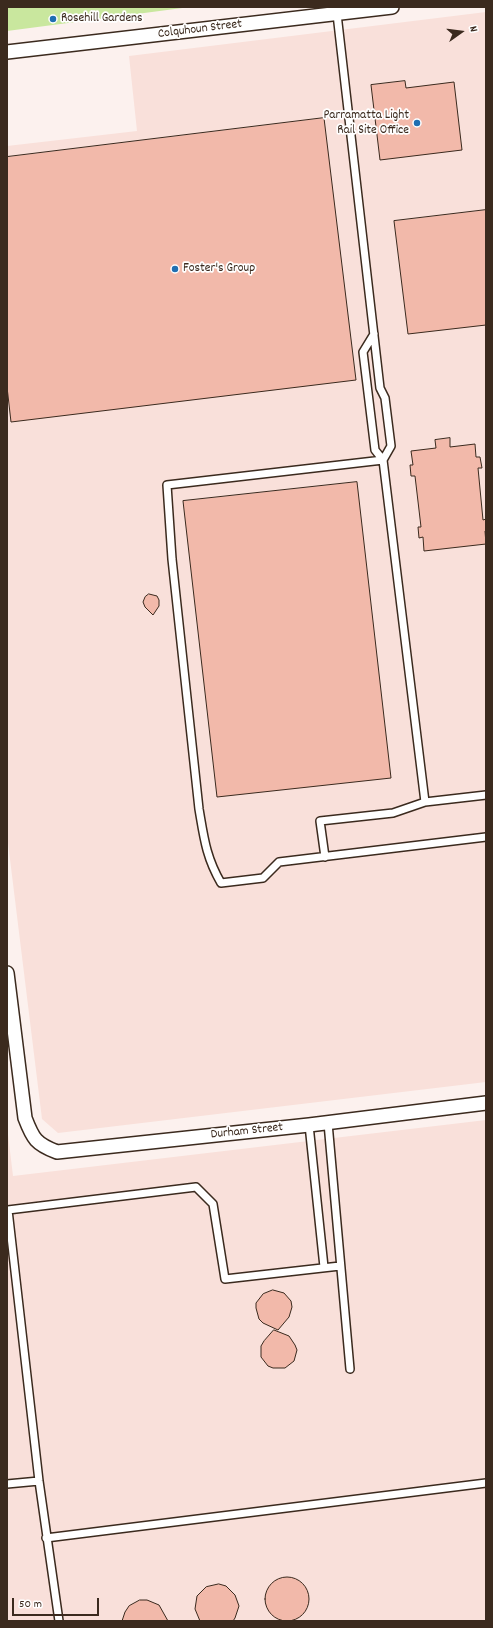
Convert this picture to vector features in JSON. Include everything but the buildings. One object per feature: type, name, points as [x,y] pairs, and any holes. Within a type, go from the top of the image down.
[{"type":"street","name":"Colquhoun Street","points":[[7,52],[392,7]]},
{"type":"street","name":"Durham Street","points":[[7,976],[25,1118],[31,1133],[42,1146],[57,1152],[328,1123],[486,1103]]},
{"type":"lane","points":[[337,14],[380,388],[385,398],[391,446],[384,460],[425,802]]},
{"type":"lane","points":[[374,334],[363,352],[375,450],[384,460]]},
{"type":"lane","points":[[384,460],[167,485],[172,559],[198,809],[205,845],[211,865],[221,883],[263,878],[279,862],[486,837]]},
{"type":"lane","points":[[325,857],[320,821],[393,813],[425,802],[486,794]]},
{"type":"lane","points":[[328,1123],[350,1369]]},
{"type":"lane","points":[[309,1125],[324,1267]]},
{"type":"lane","points":[[59,1621],[46,1538],[8,1210],[196,1187],[213,1204],[225,1278],[340,1266]]},
{"type":"lane","points":[[7,1484],[39,1481]]},
{"type":"lane","points":[[46,1538],[486,1483]]},
{"type":"shaded area","points":[[486,12],[486,1082],[58,1133],[42,1119],[7,835],[7,146],[137,131],[129,56]]},
{"type":"shaded area","points":[[486,1120],[486,1621],[7,1621],[7,1126],[13,1176]]},
{"type":"green space","name":"Rosehill Gardens","points":[[7,7],[190,7],[7,31]]},
{"type":"place","name":"Rosehill Gardens","points":[[53,19]]},
{"type":"place","name":"Parramatta Light Rail Site Office","points":[[417,123]]},
{"type":"place","name":"Foster's Group","points":[[175,269]]}]
